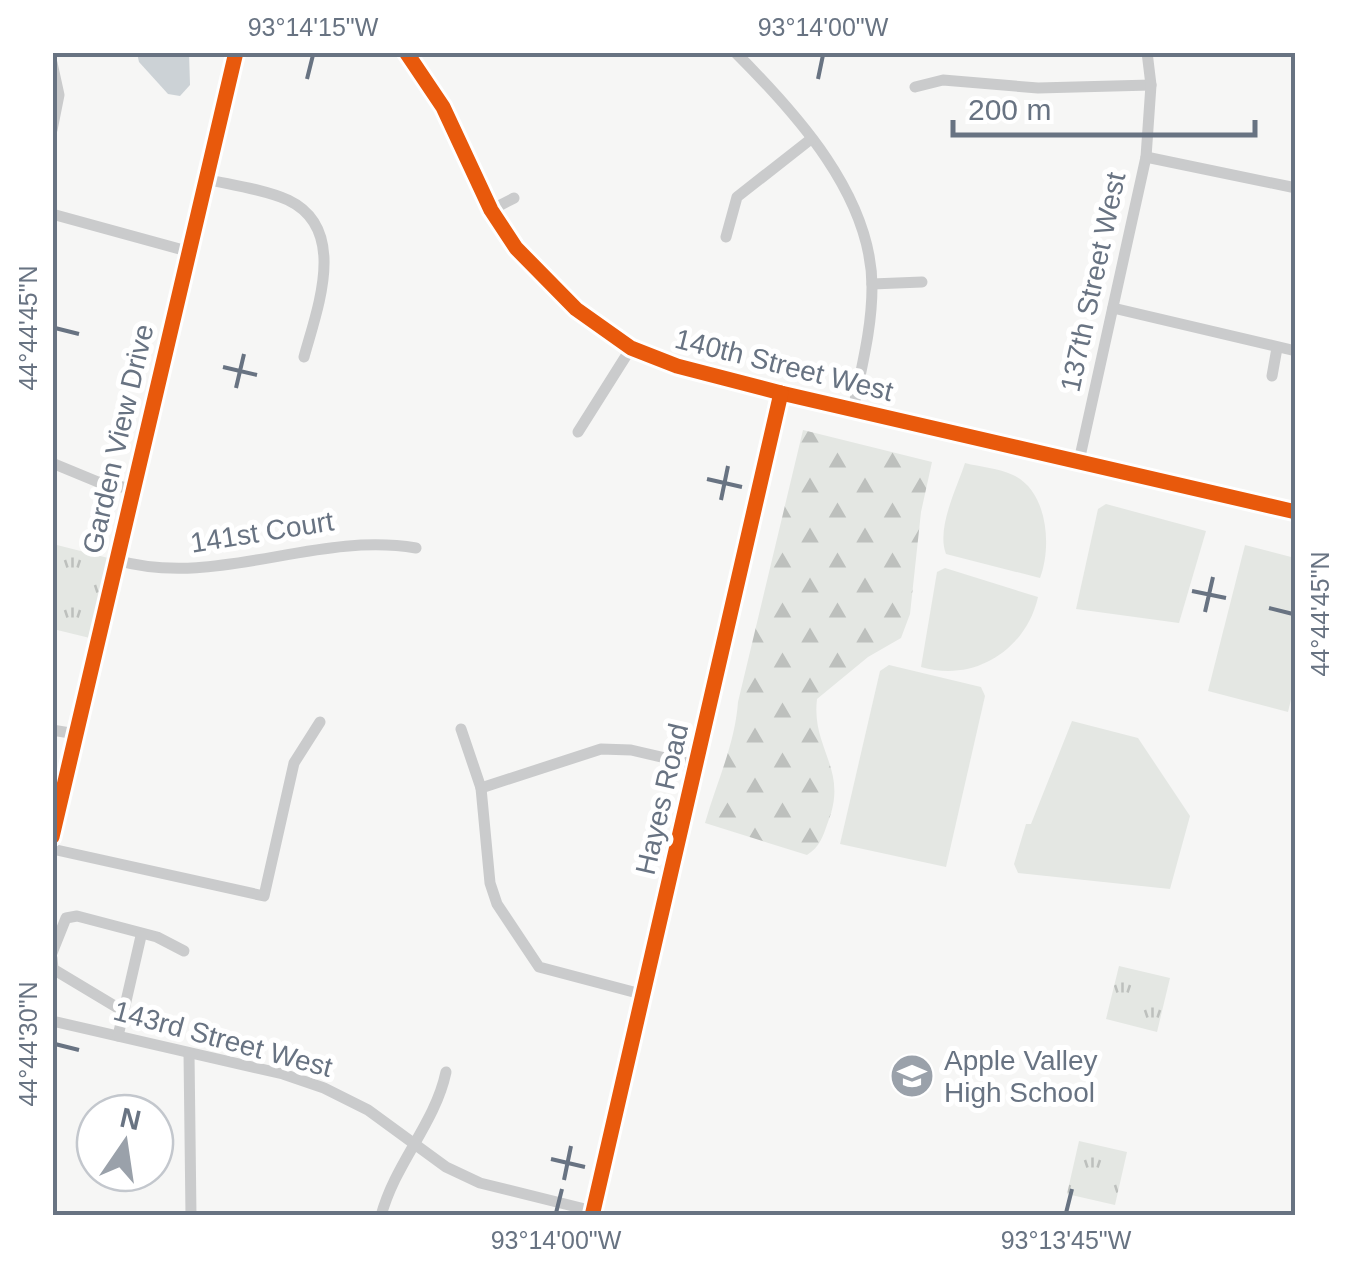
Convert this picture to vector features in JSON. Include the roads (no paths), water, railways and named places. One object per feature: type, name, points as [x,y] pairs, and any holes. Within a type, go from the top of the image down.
[{"type":"street","name":"Garden View Drive","points":[[52,837],[236,52]]},
{"type":"street","name":"140th Street West","points":[[406,52],[443,107],[491,210],[544,280],[631,348],[677,366],[781,393],[1296,512]]},
{"type":"street","points":[[735,52],[779,96],[856,212],[872,284],[870,323],[853,410]]},
{"type":"street","name":"137th Street West","points":[[1079,461],[1146,157],[1151,86],[1147,52]]},
{"type":"street","points":[[52,63],[59,95],[52,130]]},
{"type":"street","points":[[915,87],[943,80],[1038,88],[1151,86]]},
{"type":"street","points":[[726,237],[737,197],[811,139]]},
{"type":"street","points":[[1146,157],[1296,188]]},
{"type":"street","points":[[204,179],[284,198],[300,206],[316,226],[327,270],[304,356]]},
{"type":"street","points":[[491,210],[514,198]]},
{"type":"street","points":[[52,214],[187,251]]},
{"type":"street","points":[[872,284],[922,282]]},
{"type":"street","points":[[1113,308],[1296,351]]},
{"type":"street","points":[[578,432],[631,348]]},
{"type":"street","points":[[1272,376],[1277,348]]},
{"type":"street","name":"Hayes Road","points":[[592,1213],[781,393]]},
{"type":"street","points":[[52,463],[98,482],[132,489]]},
{"type":"street","name":"141st Court","points":[[116,560],[192,571],[350,543],[416,548]]},
{"type":"street","points":[[52,849],[264,896],[294,763],[320,722]]},
{"type":"street","points":[[461,729],[481,788],[490,883],[497,904],[539,967],[642,994]]},
{"type":"street","points":[[52,730],[76,734]]},
{"type":"street","points":[[481,788],[601,750],[631,750],[696,765]]},
{"type":"street","points":[[124,1011],[62,978],[53,969],[52,956],[66,918],[77,916],[141,936],[157,937],[184,952]]},
{"type":"street","points":[[118,1036],[141,936]]},
{"type":"street","name":"143rd Street West","points":[[52,1021],[324,1088],[368,1110],[446,1167],[480,1183],[592,1213]]},
{"type":"street","points":[[189,1053],[191,1216]]},
{"type":"street","points":[[382,1216],[412,1142],[440,1100],[446,1072]]},
{"type":"place","name":"Apple Valley High School","points":[[912,1076]]}]
